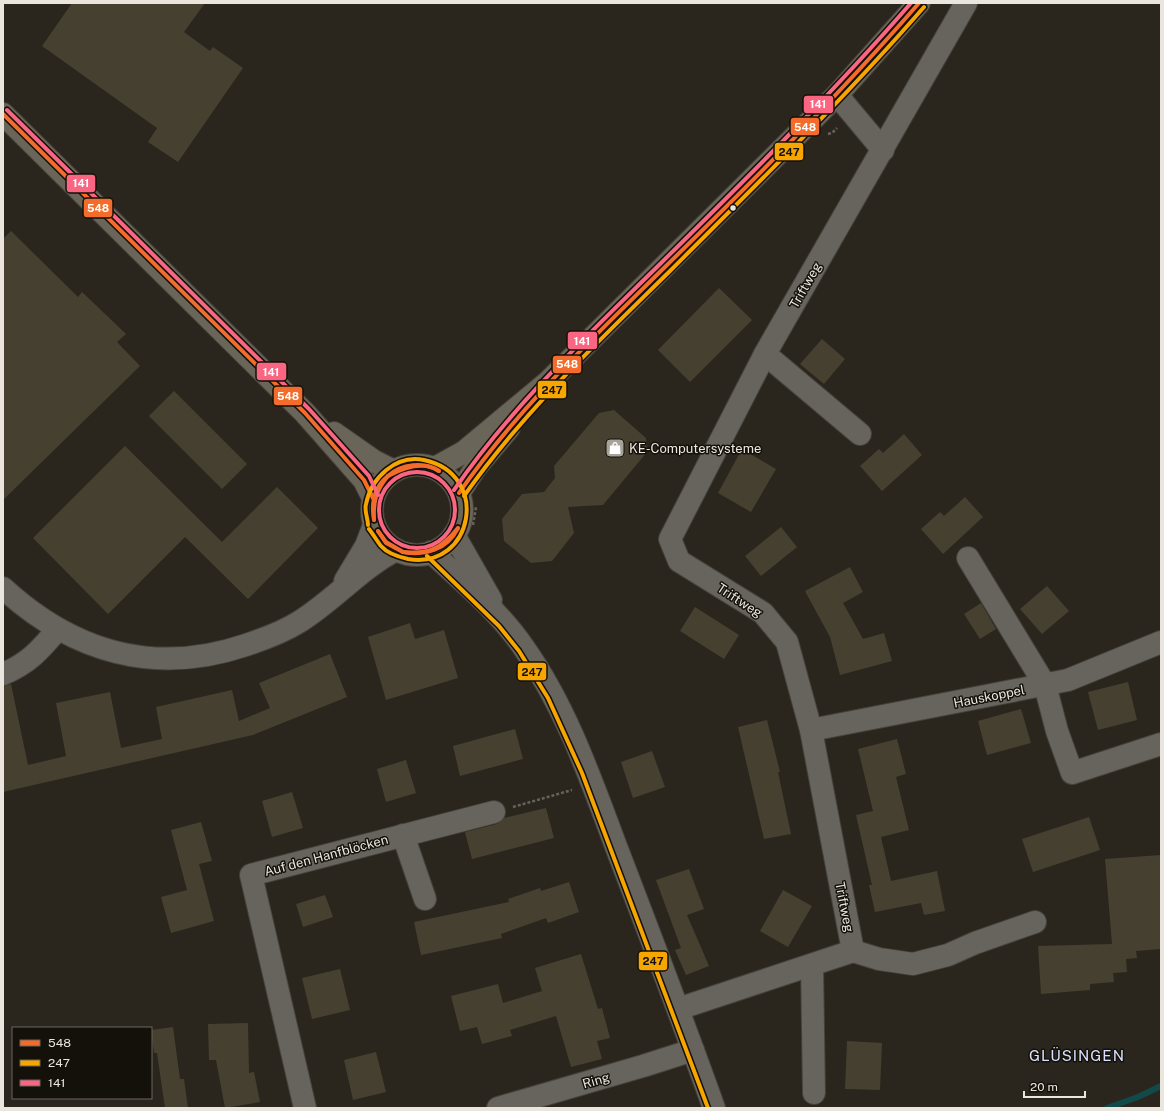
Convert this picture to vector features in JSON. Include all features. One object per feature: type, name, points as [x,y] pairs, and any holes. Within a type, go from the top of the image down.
[{"type":"main road","points":[[459,493],[476,467],[548,382],[837,95],[919,3]]},
{"type":"main road","points":[[3,114],[305,412],[364,480],[373,498]]},
{"type":"main road","points":[[435,468],[464,452],[548,382]]},
{"type":"main road","points":[[305,412],[374,461],[394,471]]},
{"type":"main road","points":[[421,465],[435,468],[445,474],[459,493],[462,507],[460,522],[454,535],[444,545],[431,552],[420,555],[408,554],[396,550],[387,544],[379,535],[374,525],[372,511],[373,498],[381,482],[394,471],[407,466],[421,465]]},
{"type":"street","name":"Triftweg","points":[[678,1009],[853,951],[811,730],[787,642],[763,613],[679,561],[670,539],[765,354],[966,3]]},
{"type":"street","points":[[837,95],[883,150]]},
{"type":"street","points":[[765,354],[860,434]]},
{"type":"street","points":[[336,595],[366,546],[374,525]]},
{"type":"street","points":[[454,535],[502,620]]},
{"type":"street","points":[[3,588],[15,599],[58,628],[80,640],[117,653],[150,658],[189,659],[222,654],[260,640],[297,623],[336,595],[383,557],[396,550]]},
{"type":"street","points":[[431,552],[502,620],[524,647],[548,685],[572,732],[678,1009],[714,1108]]},
{"type":"street","points":[[968,558],[1045,685],[1057,731],[1072,773],[1161,744]]},
{"type":"street","points":[[3,674],[28,661],[37,653],[58,628]]},
{"type":"street","name":"Hauskoppel","points":[[811,730],[1068,680],[1160,645]]},
{"type":"street","name":"Auf den Hanfblöcken","points":[[305,1108],[251,875],[494,812]]},
{"type":"street","points":[[403,835],[425,899]]},
{"type":"street","points":[[853,951],[879,959],[914,964],[948,955],[975,943],[1035,922]]},
{"type":"street","points":[[812,964],[814,1093]]},
{"type":"street","name":"Ring","points":[[498,1108],[693,1050]]},
{"type":"path","points":[[494,812],[577,789]]},
{"type":"building","points":[[72,3],[205,3],[184,32],[210,51],[213,47],[243,68],[178,162],[148,142],[157,128],[42,46]]},
{"type":"building","points":[[11,231],[78,297],[82,292],[126,334],[117,342],[140,366],[3,500],[3,239]]},
{"type":"building","points":[[719,288],[752,320],[690,382],[658,350]]},
{"type":"building","points":[[822,339],[845,359],[824,384],[800,364]]},
{"type":"building","points":[[174,391],[247,464],[222,489],[149,416]]},
{"type":"building","points":[[614,410],[646,438],[647,452],[603,505],[568,507],[574,533],[552,561],[531,563],[504,541],[502,519],[522,494],[544,492],[555,478],[554,466],[599,413]]},
{"type":"building","points":[[904,434],[922,455],[882,491],[860,466],[879,449],[883,453]]},
{"type":"building","points":[[125,446],[222,542],[277,487],[318,528],[248,599],[185,537],[108,614],[33,538]]},
{"type":"building","points":[[742,449],[776,469],[751,512],[718,493]]},
{"type":"building","points":[[965,497],[983,517],[943,554],[921,529],[940,512],[944,516]]},
{"type":"building","points":[[781,527],[797,547],[761,576],[745,556]]},
{"type":"building","points":[[850,567],[863,592],[843,603],[863,639],[884,633],[892,661],[840,675],[830,637],[805,591]]},
{"type":"building","points":[[1047,586],[1069,611],[1042,634],[1020,609]]},
{"type":"building","points":[[981,603],[996,629],[980,639],[964,614]]},
{"type":"building","points":[[695,607],[739,635],[724,659],[680,631]]},
{"type":"building","points":[[410,623],[415,639],[444,630],[458,678],[386,700],[368,637]]},
{"type":"building","points":[[330,654],[347,697],[253,735],[3,792],[3,686],[11,684],[28,765],[66,756],[56,703],[110,692],[121,748],[162,739],[156,707],[232,690],[239,721],[270,708],[259,683]]},
{"type":"building","points":[[1128,682],[1137,720],[1098,730],[1088,692]]},
{"type":"building","points":[[1021,709],[1031,743],[987,755],[978,721]]},
{"type":"building","points":[[767,720],[780,772],[778,772],[791,834],[764,839],[738,727]]},
{"type":"building","points":[[515,729],[523,759],[460,776],[453,746]]},
{"type":"building","points":[[897,739],[906,774],[896,777],[909,830],[881,837],[891,881],[937,871],[945,911],[924,915],[921,903],[875,912],[869,885],[872,885],[856,815],[873,811],[858,749]]},
{"type":"building","points":[[652,751],[665,787],[633,798],[621,762]]},
{"type":"building","points":[[406,760],[416,793],[386,802],[377,769]]},
{"type":"building","points":[[292,792],[303,828],[272,837],[262,801]]},
{"type":"building","points":[[546,808],[554,838],[472,859],[465,832],[497,824],[504,818]]},
{"type":"building","points":[[1089,817],[1100,850],[1033,872],[1022,839]]},
{"type":"building","points":[[201,822],[212,861],[199,864],[214,921],[171,933],[161,897],[187,890],[171,830]]},
{"type":"building","points":[[1161,855],[1161,949],[1136,951],[1137,958],[1126,959],[1127,972],[1113,973],[1114,982],[1090,984],[1090,990],[1041,994],[1038,946],[1112,944],[1105,859]]},
{"type":"building","points":[[689,869],[704,909],[687,915],[709,966],[686,975],[675,950],[681,948],[656,880]]},
{"type":"building","points":[[569,882],[579,912],[548,923],[546,918],[501,934],[502,938],[421,955],[414,922],[509,902],[508,899],[540,888],[541,891]]},
{"type":"building","points":[[783,890],[812,906],[788,947],[760,931]]},
{"type":"building","points":[[325,895],[333,917],[303,927],[296,904]]},
{"type":"building","points":[[581,954],[598,1009],[602,1008],[610,1038],[597,1041],[602,1059],[571,1067],[556,1016],[510,1030],[512,1036],[482,1044],[477,1027],[460,1031],[451,996],[498,984],[503,1003],[542,991],[535,968]]},
{"type":"building","points":[[340,969],[350,1010],[312,1019],[302,978]]},
{"type":"building","points":[[248,1023],[249,1073],[254,1072],[260,1102],[225,1108],[216,1060],[209,1060],[208,1024]]},
{"type":"building","points":[[173,1027],[180,1079],[184,1079],[188,1108],[165,1108],[157,1053],[154,1053],[152,1030]]},
{"type":"building","points":[[847,1041],[882,1043],[880,1090],[845,1089]]},
{"type":"building","points":[[376,1052],[386,1092],[353,1100],[344,1060]]},
{"type":"waterway","points":[[1107,1108],[1138,1097],[1161,1086]]},
{"type":"transit line","name":"141","points":[[454,490],[476,459],[550,374],[787,137],[850,71],[911,3]]},
{"type":"transit line","name":"548","points":[[459,493],[506,432],[557,375],[795,137],[858,71],[919,3]]},
{"type":"transit line","name":"247","points":[[464,496],[511,435],[562,378],[800,141],[863,75],[924,7]]},
{"type":"transit line","name":"141","points":[[7,110],[309,409],[369,476],[378,495]]},
{"type":"transit line","name":"548","points":[[3,114],[305,413],[364,480],[373,498]]},
{"type":"transit line","name":"247","points":[[368,525],[366,507],[373,485],[386,470],[395,464],[404,461],[414,459],[424,460],[445,469],[459,483],[466,500],[466,519],[460,536],[448,550],[430,558],[408,559],[390,553],[381,546],[369,529]]},
{"type":"transit line","name":"548","points":[[388,476],[399,469],[413,465],[427,466],[439,471]]},
{"type":"transit line","name":"548","points":[[388,476],[413,466],[426,466],[439,471]]},
{"type":"transit line","name":"141","points":[[417,472],[431,475],[444,483],[452,496],[455,510],[452,524],[444,537],[431,545],[417,548],[403,545],[390,537],[382,524],[379,510],[382,496],[390,483],[403,475],[417,472]]},
{"type":"transit line","name":"548","points":[[374,520],[373,502],[379,485],[388,476]]},
{"type":"transit line","name":"548","points":[[374,520],[376,496],[388,476]]},
{"type":"transit line","name":"548","points":[[403,552],[412,553],[434,549],[446,541],[458,528]]},
{"type":"transit line","name":"548","points":[[403,552],[419,553],[435,550],[448,542],[458,528]]},
{"type":"transit line","name":"548","points":[[378,531],[386,542],[403,552]]},
{"type":"transit line","name":"548","points":[[378,531],[386,543],[403,552]]},
{"type":"transit line","name":"247","points":[[427,556],[499,626],[519,651],[548,698],[582,773],[708,1108]]},
{"type":"place","name":"KE-Computersysteme","points":[[615,448]]},
{"type":"district","name":"GLÜSINGEN","points":[[1077,1056]]}]
